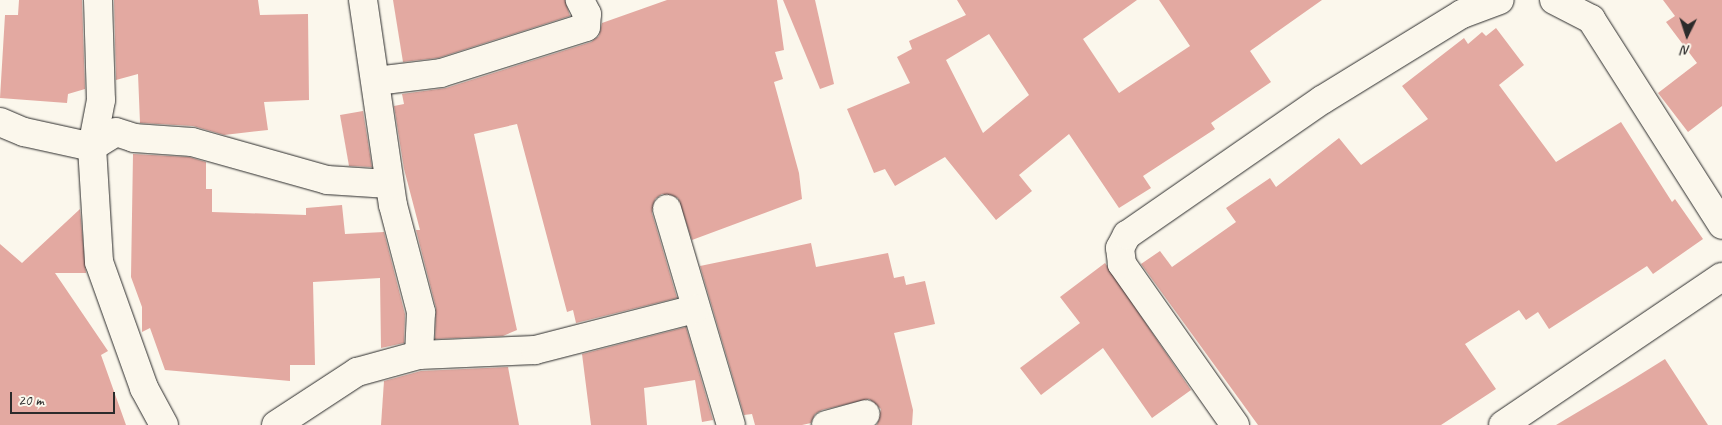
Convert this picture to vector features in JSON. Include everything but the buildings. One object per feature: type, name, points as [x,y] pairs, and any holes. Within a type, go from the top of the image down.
[{"type":"street","points":[[98,0],[101,100],[92,146],[99,262],[144,388],[164,425]]},
{"type":"street","points":[[363,0],[376,81],[389,184],[421,312],[419,355]]},
{"type":"street","points":[[376,81],[441,73],[586,27],[587,14],[580,0]]},
{"type":"street","points":[[1235,425],[1122,264],[1120,248],[1127,235],[1322,100],[1464,5],[1500,0]]},
{"type":"street","points":[[1554,0],[1591,19],[1722,225]]},
{"type":"street","points":[[0,122],[24,132],[92,146],[116,132],[134,138],[192,142],[327,180],[389,184]]},
{"type":"street","points":[[667,209],[730,425]]},
{"type":"street","points":[[1503,425],[1722,277]]},
{"type":"street","points":[[276,425],[358,372],[419,355],[535,350],[695,309]]},
{"type":"street","points":[[826,425],[866,414]]}]
